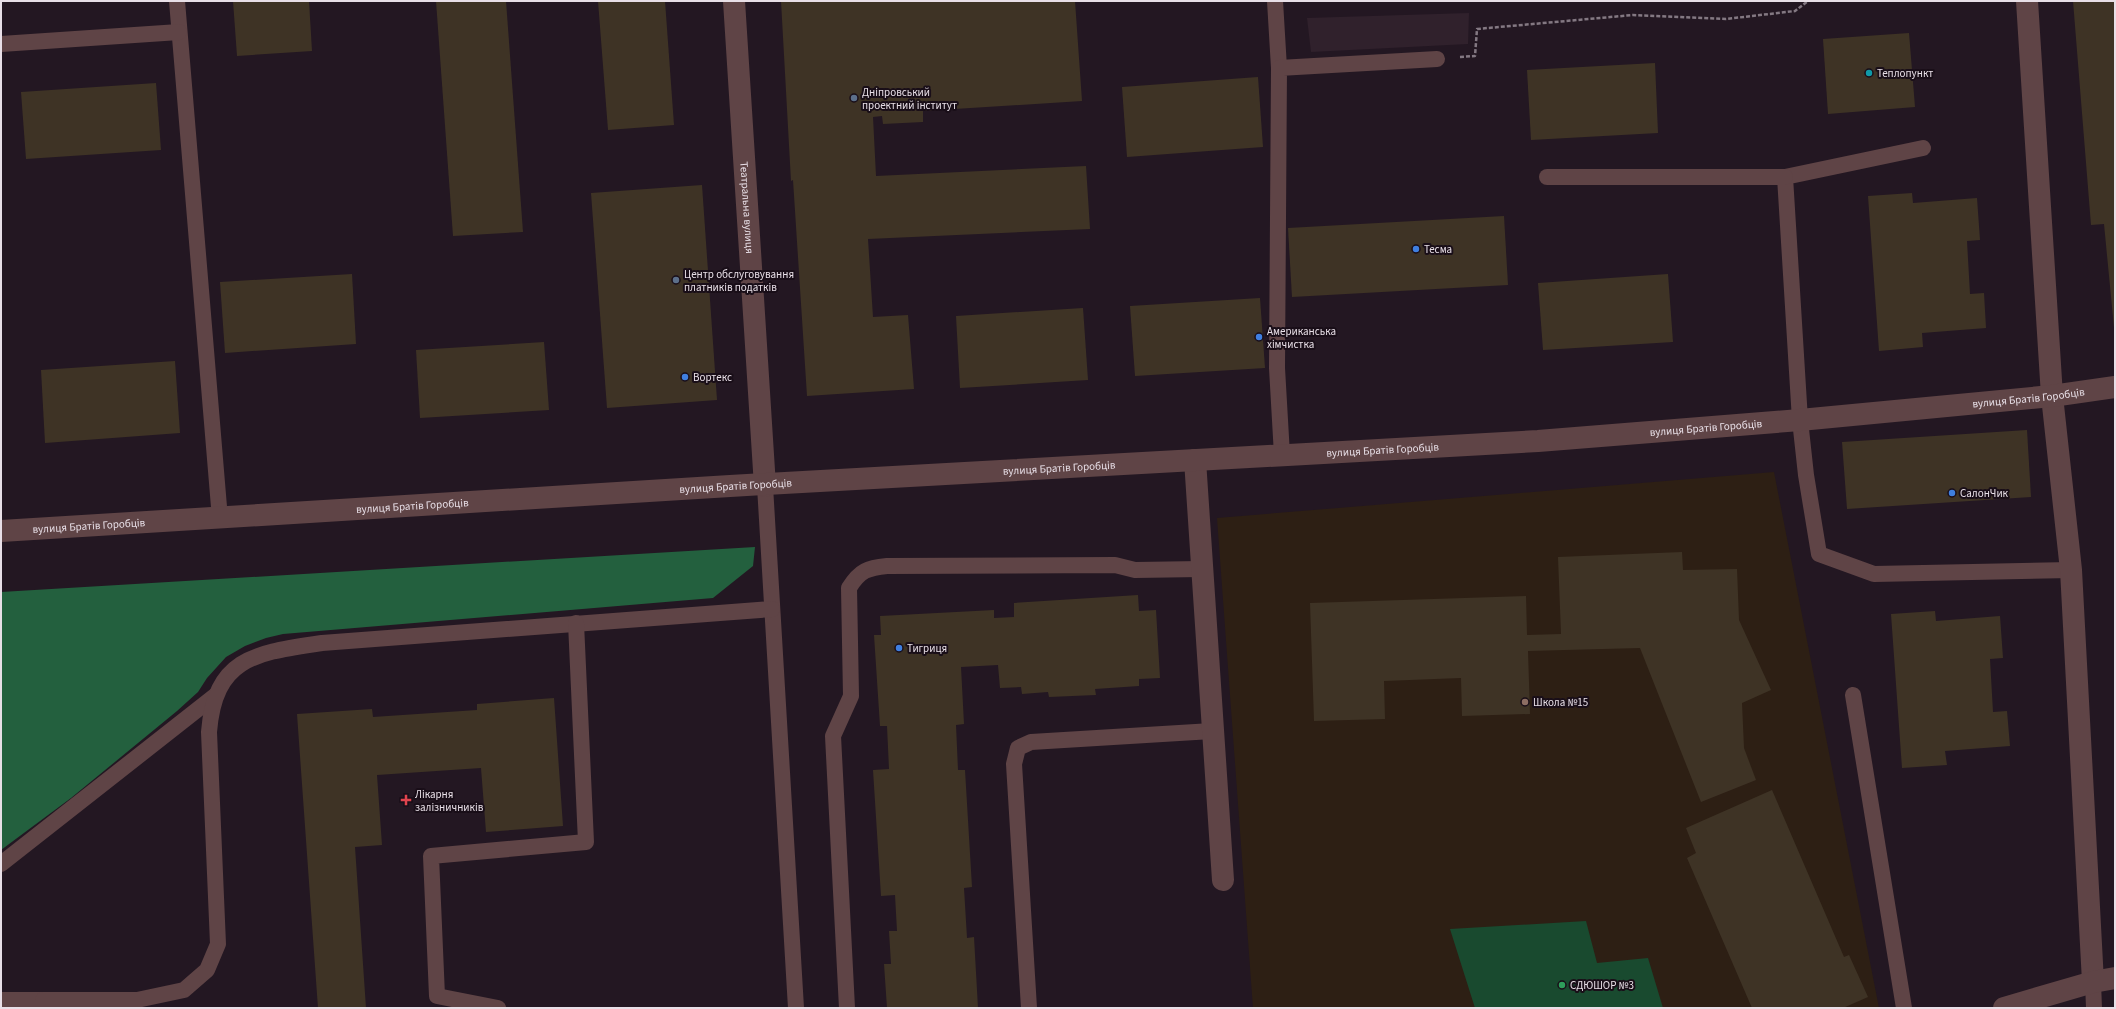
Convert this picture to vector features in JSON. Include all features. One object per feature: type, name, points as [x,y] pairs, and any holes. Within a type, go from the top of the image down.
[{"type":"street","name":"Театральна вулиця","points":[[734,1],[765,486]]},
{"type":"street","points":[[2027,1],[2052,396],[2071,570],[2093,982]]},
{"type":"street","name":"вулиця Братів Горобців","points":[[1,531],[220,519],[730,486],[765,486],[1538,441],[1800,420],[2052,396],[2115,387]]},
{"type":"street","points":[[1195,460],[1201,569],[1223,880]]},
{"type":"street","points":[[2004,1008],[2093,982],[2115,978]]},
{"type":"lane","points":[[177,1],[178,32],[217,463],[220,519]]},
{"type":"lane","points":[[1275,1],[1279,68],[1277,368],[1282,455]]},
{"type":"lane","points":[[1,44],[178,32]]},
{"type":"lane","points":[[1279,68],[1437,59]]},
{"type":"lane","points":[[1547,177],[1785,177],[1923,148]]},
{"type":"lane","points":[[1785,177],[1800,420],[1806,475],[1819,554],[1874,574],[2071,570]]},
{"type":"lane","points":[[765,486],[796,1008]]},
{"type":"lane","points":[[847,1008],[833,736],[851,696],[849,588],[856,577],[870,568],[888,566],[1115,564],[1135,570],[1201,569]]},
{"type":"lane","points":[[1,1000],[43,1004],[137,1000],[184,990],[207,970],[218,944],[209,732],[210,714],[216,695],[229,672],[247,660],[264,654],[293,648],[330,643],[772,609]]},
{"type":"lane","points":[[498,1008],[437,996],[431,856],[586,842],[576,623]]},
{"type":"lane","points":[[1,864],[216,695]]},
{"type":"lane","points":[[1853,695],[1904,1008]]},
{"type":"lane","points":[[1029,1008],[1014,764],[1018,748],[1023,744],[1031,742],[1212,731]]},
{"type":"lane","points":[[2093,982],[2094,1008]]},
{"type":"path","points":[[1437,59],[1475,56],[1477,29],[1633,15],[1726,19],[1795,11],[1808,1]]},
{"type":"shaded area","points":[[1469,13],[1468,44],[1311,52],[1307,18]]},
{"type":"shaded area","name":"Школа №15","points":[[1774,472],[1879,1008],[1253,1008],[1217,518]]},
{"type":"green space","points":[[755,547],[753,566],[713,598],[283,634],[266,638],[245,646],[226,657],[207,678],[198,692],[177,711],[71,798],[1,850],[1,592]]},
{"type":"green space","name":"СДЮШОР №3","points":[[1586,921],[1597,963],[1648,958],[1663,1008],[1475,1008],[1450,929]]},
{"type":"building","points":[[233,1],[309,1],[312,51],[237,56]]},
{"type":"building","points":[[436,1],[506,1],[523,232],[453,236]]},
{"type":"building","points":[[598,1],[665,1],[674,125],[608,130]]},
{"type":"building","points":[[781,1],[1075,1],[1082,101],[923,111],[923,122],[883,124],[882,116],[873,117],[876,176],[1086,166],[1090,229],[868,239],[873,317],[908,315],[914,389],[807,396],[793,180],[791,181]]},
{"type":"building","points":[[2073,1],[2115,1],[2115,338],[2104,224],[2091,225]]},
{"type":"building","name":"Теплопункт","points":[[1909,33],[1915,107],[1828,114],[1823,39]]},
{"type":"building","points":[[1655,63],[1658,133],[1531,140],[1527,70]]},
{"type":"building","points":[[1258,77],[1263,147],[1127,157],[1122,87]]},
{"type":"building","points":[[156,83],[161,150],[26,159],[21,92]]},
{"type":"building","points":[[702,185],[717,400],[607,408],[591,193]]},
{"type":"building","points":[[1912,193],[1913,203],[1977,198],[1980,240],[1967,241],[1970,294],[1984,293],[1986,328],[1922,333],[1923,347],[1879,351],[1868,196]]},
{"type":"building","points":[[1504,216],[1508,285],[1292,297],[1288,228]]},
{"type":"building","points":[[352,274],[356,344],[225,353],[220,282]]},
{"type":"building","points":[[1668,274],[1673,342],[1543,350],[1538,283]]},
{"type":"building","points":[[1260,298],[1265,368],[1135,376],[1130,306]]},
{"type":"building","points":[[1083,308],[1088,380],[960,388],[956,316]]},
{"type":"building","points":[[544,342],[549,410],[420,418],[416,350]]},
{"type":"building","points":[[175,361],[180,433],[45,443],[41,370]]},
{"type":"building","points":[[2027,430],[2031,497],[1847,509],[1842,442]]},
{"type":"building","points":[[1682,552],[1683,570],[1737,569],[1739,620],[1771,690],[1742,703],[1744,748],[1756,780],[1701,802],[1640,648],[1528,651],[1530,714],[1462,716],[1461,678],[1384,681],[1385,719],[1314,721],[1310,603],[1526,596],[1527,635],[1561,634],[1558,557]]},
{"type":"building","points":[[1138,595],[1139,611],[1156,610],[1160,678],[1139,679],[1139,686],[1095,689],[1096,695],[1049,697],[1048,692],[1022,694],[1021,687],[1000,688],[998,665],[961,667],[964,724],[956,725],[958,770],[965,770],[972,887],[964,888],[967,938],[974,937],[978,1008],[887,1008],[884,964],[891,964],[889,931],[897,931],[895,895],[881,896],[873,770],[889,769],[887,726],[880,726],[874,635],[881,635],[880,616],[994,610],[994,618],[1014,617],[1014,603]]},
{"type":"building","points":[[1935,611],[1936,621],[2000,616],[2003,658],[1990,659],[1993,712],[2007,711],[2010,746],[1945,751],[1947,765],[1902,768],[1891,614]]},
{"type":"building","points":[[554,698],[563,826],[486,832],[481,768],[377,775],[382,845],[355,847],[366,1008],[318,1008],[297,714],[372,709],[373,717],[477,710],[477,704]]},
{"type":"building","points":[[1772,790],[1844,957],[1849,955],[1868,997],[1843,1008],[1752,1008],[1687,858],[1696,853],[1686,828]]},
{"type":"place","name":"Теплопункт","points":[[1869,73]]},
{"type":"place","name":"Дніпровський проектний інститут","points":[[854,98]]},
{"type":"place","name":"Тесма","points":[[1416,249]]},
{"type":"place","name":"Центр обслуговування платників податків","points":[[676,280]]},
{"type":"place","name":"Американська хімчистка","points":[[1259,337]]},
{"type":"place","name":"Вортекс","points":[[685,377]]},
{"type":"place","name":"СалонЧик","points":[[1952,493]]},
{"type":"place","name":"Тигриця","points":[[899,648]]},
{"type":"place","name":"Школа №15","points":[[1525,702]]},
{"type":"place","name":"Лікарня залізничників","points":[[406,800]]},
{"type":"place","name":"СДЮШОР №3","points":[[1562,985]]}]
